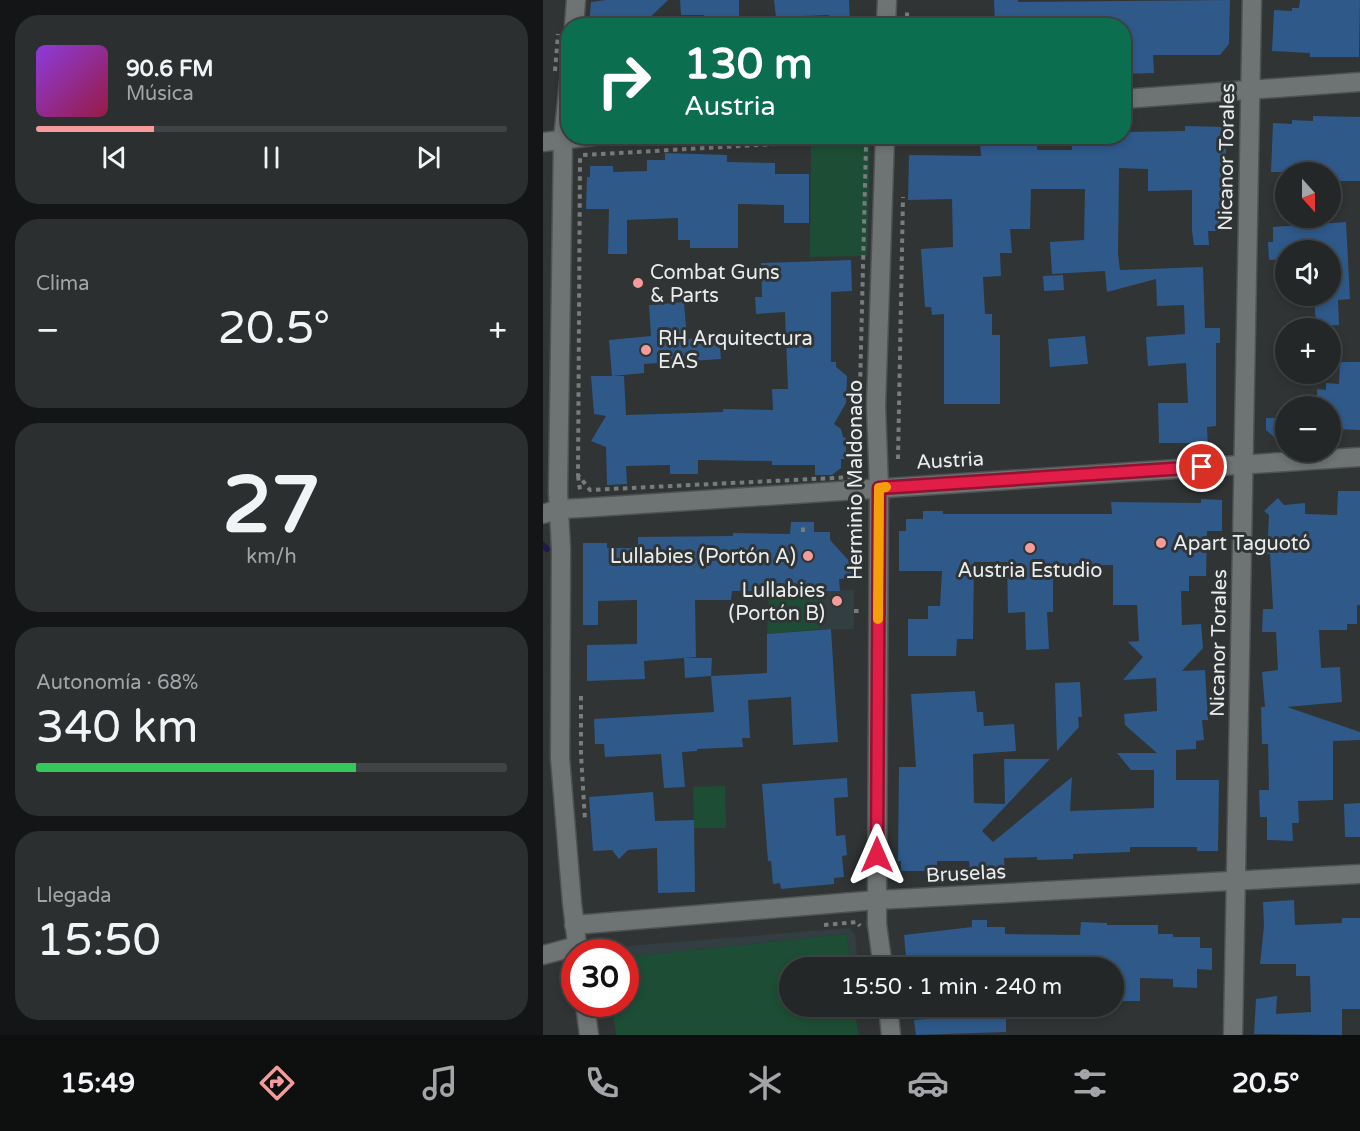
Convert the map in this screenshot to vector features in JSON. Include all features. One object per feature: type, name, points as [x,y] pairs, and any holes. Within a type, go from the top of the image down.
[{"type":"street","points":[[570,18],[576,0]]},
{"type":"street","points":[[887,0],[887,18]]},
{"type":"street","name":"Nicanor Torales","points":[[1233,1035],[1252,0]]},
{"type":"street","points":[[1131,98],[1360,82]]},
{"type":"street","points":[[543,142],[561,139]]},
{"type":"street","points":[[563,144],[551,511],[559,758],[576,939]]},
{"type":"street","name":"Herminio Maldonado","points":[[882,957],[877,924],[879,488],[876,406],[885,144]]},
{"type":"street","name":"Austria","points":[[551,511],[1360,457]]},
{"type":"street","name":"Bruselas","points":[[574,925],[877,900],[1360,874]]},
{"type":"street","points":[[543,956],[561,952]]},
{"type":"street","points":[[582,1017],[589,1035]]},
{"type":"street","points":[[889,1017],[891,1035]]},
{"type":"path","points":[[764,144],[583,155],[580,158],[578,475],[580,490],[854,477],[858,471],[866,144]]},
{"type":"path","points":[[898,469],[903,196]]},
{"type":"path","points":[[578,475],[590,490]]},
{"type":"path","points":[[803,526],[803,532]]},
{"type":"path","points":[[861,600],[861,622]]},
{"type":"path","points":[[853,611],[861,611]]},
{"type":"path","points":[[581,686],[581,755],[586,825]]},
{"type":"path","points":[[822,925],[857,922],[862,927]]},
{"type":"shaded area","name":"Lullabies (Portón B)","points":[[820,590],[854,590],[854,629],[820,629]]},
{"type":"shaded area","points":[[849,928],[855,934],[857,957],[850,957],[847,934],[639,956],[639,945]]},
{"type":"green space","points":[[811,144],[870,144],[867,256],[810,257]]},
{"type":"green space","points":[[820,590],[820,629],[767,634],[769,591]]},
{"type":"green space","points":[[725,786],[726,828],[694,828],[693,787]]},
{"type":"green space","points":[[847,934],[850,957],[779,957],[779,1017],[856,1017],[858,1035],[616,1035],[614,1017],[639,1017],[639,956]]},
{"type":"building","points":[[668,0],[649,18],[590,18],[591,2]]},
{"type":"building","points":[[680,0],[739,0],[739,18],[704,18],[704,15],[681,15]]},
{"type":"building","points":[[774,0],[849,0],[850,18],[829,18],[829,15],[776,17]]},
{"type":"building","points":[[994,0],[1018,0],[1018,2],[1230,0],[1229,44],[1220,55],[1153,55],[1154,73],[1131,74],[1131,18],[995,18]]},
{"type":"building","points":[[1300,0],[1360,0],[1359,57],[1310,57],[1310,53],[1272,51],[1274,10],[1292,11],[1292,8],[1299,8]]},
{"type":"building","points":[[1313,116],[1360,117],[1360,181],[1341,181],[1341,162],[1275,162],[1275,172],[1271,172],[1273,123],[1292,124],[1292,120],[1313,121]]},
{"type":"building","points":[[1185,126],[1226,127],[1226,231],[1208,231],[1209,245],[1194,245],[1192,190],[1148,191],[1148,169],[1119,168],[1118,254],[1120,270],[1203,267],[1205,328],[1220,328],[1220,343],[1216,343],[1216,426],[1207,427],[1208,447],[1190,448],[1189,443],[1159,443],[1158,403],[1188,403],[1186,363],[1148,366],[1146,337],[1185,334],[1184,305],[1157,306],[1156,279],[1107,292],[1105,271],[1052,274],[1050,242],[1084,240],[1085,189],[1031,189],[1030,229],[1010,229],[1012,253],[1000,253],[1001,276],[983,277],[985,314],[992,314],[992,335],[1000,335],[1000,404],[944,404],[944,314],[932,315],[931,307],[925,307],[921,249],[953,247],[952,199],[908,200],[909,155],[981,156],[980,144],[1037,145],[1037,150],[1072,150],[1072,144],[1131,144],[1131,132],[1185,131]]},
{"type":"building","points":[[665,153],[727,155],[727,162],[775,163],[775,174],[809,174],[809,223],[784,223],[784,205],[738,204],[738,248],[690,248],[690,240],[678,240],[678,218],[627,220],[627,254],[608,254],[609,209],[586,209],[587,177],[590,177],[590,166],[613,166],[613,172],[647,171],[647,160],[665,160]]},
{"type":"building","points":[[1341,222],[1346,222],[1350,299],[1341,300],[1341,240],[1275,240],[1275,260],[1269,260],[1268,242],[1273,242],[1273,227],[1341,228]]},
{"type":"building","points":[[851,260],[852,291],[831,292],[831,362],[836,362],[836,367],[847,376],[846,403],[834,424],[841,429],[843,437],[846,438],[846,459],[841,459],[841,468],[832,475],[815,475],[815,465],[772,465],[772,461],[698,460],[698,474],[670,474],[670,465],[626,466],[627,484],[607,485],[606,447],[591,441],[606,416],[594,414],[591,376],[624,376],[626,415],[723,412],[723,409],[773,410],[772,389],[788,389],[785,312],[756,314],[755,297],[762,297],[761,263]]},
{"type":"building","points":[[1063,275],[1064,290],[1044,291],[1043,276]]},
{"type":"building","points":[[684,302],[687,339],[719,337],[721,359],[644,364],[644,373],[612,376],[609,340],[651,336],[649,305]]},
{"type":"building","points":[[1315,306],[1338,306],[1339,318],[1315,318]]},
{"type":"building","points":[[1085,336],[1088,364],[1050,367],[1048,339]]},
{"type":"building","points":[[1341,362],[1360,362],[1360,430],[1341,429],[1341,396],[1317,396],[1317,389],[1326,390],[1326,384],[1341,384]]},
{"type":"building","points":[[1266,418],[1275,418],[1275,438],[1266,430]]},
{"type":"building","points":[[1338,491],[1360,491],[1360,605],[1357,605],[1357,624],[1347,624],[1347,630],[1319,630],[1321,668],[1340,667],[1342,702],[1287,707],[1360,732],[1360,740],[1333,741],[1333,800],[1298,801],[1299,823],[1292,823],[1293,841],[1267,840],[1267,817],[1260,817],[1259,790],[1269,790],[1268,744],[1262,744],[1261,707],[1265,707],[1262,672],[1278,670],[1276,632],[1262,632],[1263,609],[1273,609],[1270,554],[1267,554],[1269,515],[1264,511],[1278,498],[1284,505],[1305,503],[1305,514],[1337,515]]},
{"type":"building","points":[[1201,499],[1222,500],[1222,531],[1207,531],[1206,576],[1189,576],[1189,591],[1181,591],[1182,625],[1201,624],[1203,648],[1182,671],[1205,670],[1208,720],[1202,720],[1204,740],[1196,741],[1196,749],[1176,750],[1176,780],[1219,780],[1218,851],[1197,851],[1197,847],[1130,847],[1130,852],[1073,854],[1073,859],[1004,858],[1005,874],[970,875],[969,861],[937,861],[937,871],[901,871],[901,861],[898,861],[899,767],[916,767],[911,694],[975,691],[977,712],[983,712],[984,726],[1014,724],[1016,751],[973,754],[974,803],[1005,804],[1004,759],[1050,759],[982,831],[993,842],[1072,777],[1070,811],[1154,808],[1154,770],[1131,770],[1117,753],[1157,753],[1125,725],[1124,714],[1157,711],[1156,678],[1123,680],[1143,657],[1128,642],[1139,641],[1137,605],[1113,605],[1113,565],[1077,566],[1078,574],[1053,573],[1053,612],[1047,612],[1049,649],[1026,650],[1025,612],[1008,613],[1007,562],[974,562],[973,639],[957,639],[956,656],[908,656],[908,619],[928,619],[928,606],[940,606],[942,571],[899,571],[899,531],[906,531],[906,519],[923,519],[923,511],[943,511],[943,514],[1112,514],[1111,502],[1201,503]]},
{"type":"building","points":[[791,522],[814,522],[814,532],[830,532],[830,540],[851,563],[851,578],[839,579],[840,591],[732,591],[731,600],[695,600],[696,657],[644,661],[645,679],[587,681],[587,645],[637,644],[637,600],[598,601],[598,625],[583,625],[583,543],[607,543],[607,548],[638,548],[638,537],[733,536],[733,533],[790,534]]},
{"type":"building","points":[[831,629],[838,742],[793,745],[791,697],[748,700],[750,738],[742,738],[743,747],[682,752],[685,787],[664,788],[661,754],[605,757],[604,744],[595,744],[594,719],[714,712],[711,676],[767,673],[767,634]]},
{"type":"building","points":[[684,658],[712,658],[711,676],[685,678]]},
{"type":"building","points":[[1080,682],[1082,717],[1078,717],[1079,727],[1057,751],[1055,683]]},
{"type":"building","points":[[847,778],[848,797],[834,798],[836,836],[845,835],[847,855],[842,856],[844,877],[834,878],[834,884],[781,889],[780,883],[773,884],[771,861],[768,861],[762,784]]},
{"type":"building","points":[[653,792],[655,821],[694,820],[695,892],[658,893],[657,848],[628,850],[619,859],[612,850],[593,851],[589,797]]},
{"type":"building","points":[[1360,803],[1360,837],[1345,837],[1344,804]]},
{"type":"building","points":[[1294,900],[1295,925],[1342,923],[1342,918],[1360,918],[1360,1009],[1342,1009],[1342,1035],[1254,1034],[1256,999],[1277,996],[1276,1014],[1311,1012],[1310,976],[1296,976],[1296,964],[1260,964],[1264,926],[1263,902]]},
{"type":"building","points":[[972,920],[987,920],[987,927],[1005,927],[1005,934],[1080,935],[1081,922],[1107,923],[1107,925],[1158,925],[1158,934],[1173,934],[1173,937],[1200,937],[1200,948],[1212,948],[1212,970],[1197,969],[1197,988],[1173,987],[1173,979],[1140,978],[1140,1001],[1124,1001],[1124,957],[906,957],[904,935],[972,927]]},
{"type":"building","points":[[950,1017],[1006,1017],[1006,1032],[916,1035],[914,1020]]},
{"type":"waterway","points":[[543,545],[547,549]]},
{"type":"slow traffic","points":[[878,619],[879,488],[886,487]]},
{"type":"place","name":"Combat Guns & Parts","points":[[638,283]]},
{"type":"place","name":"RH Arquitectura EAS","points":[[646,350]]},
{"type":"place","name":"Apart Taguotó","points":[[1161,543]]},
{"type":"place","name":"Austria Estudio","points":[[1030,548]]},
{"type":"place","name":"Lullabies (Portón A)","points":[[808,556]]},
{"type":"place","name":"Lullabies (Portón B)","points":[[837,601]]},
{"type":"route","points":[[877,855],[879,488],[1202,467]]}]
